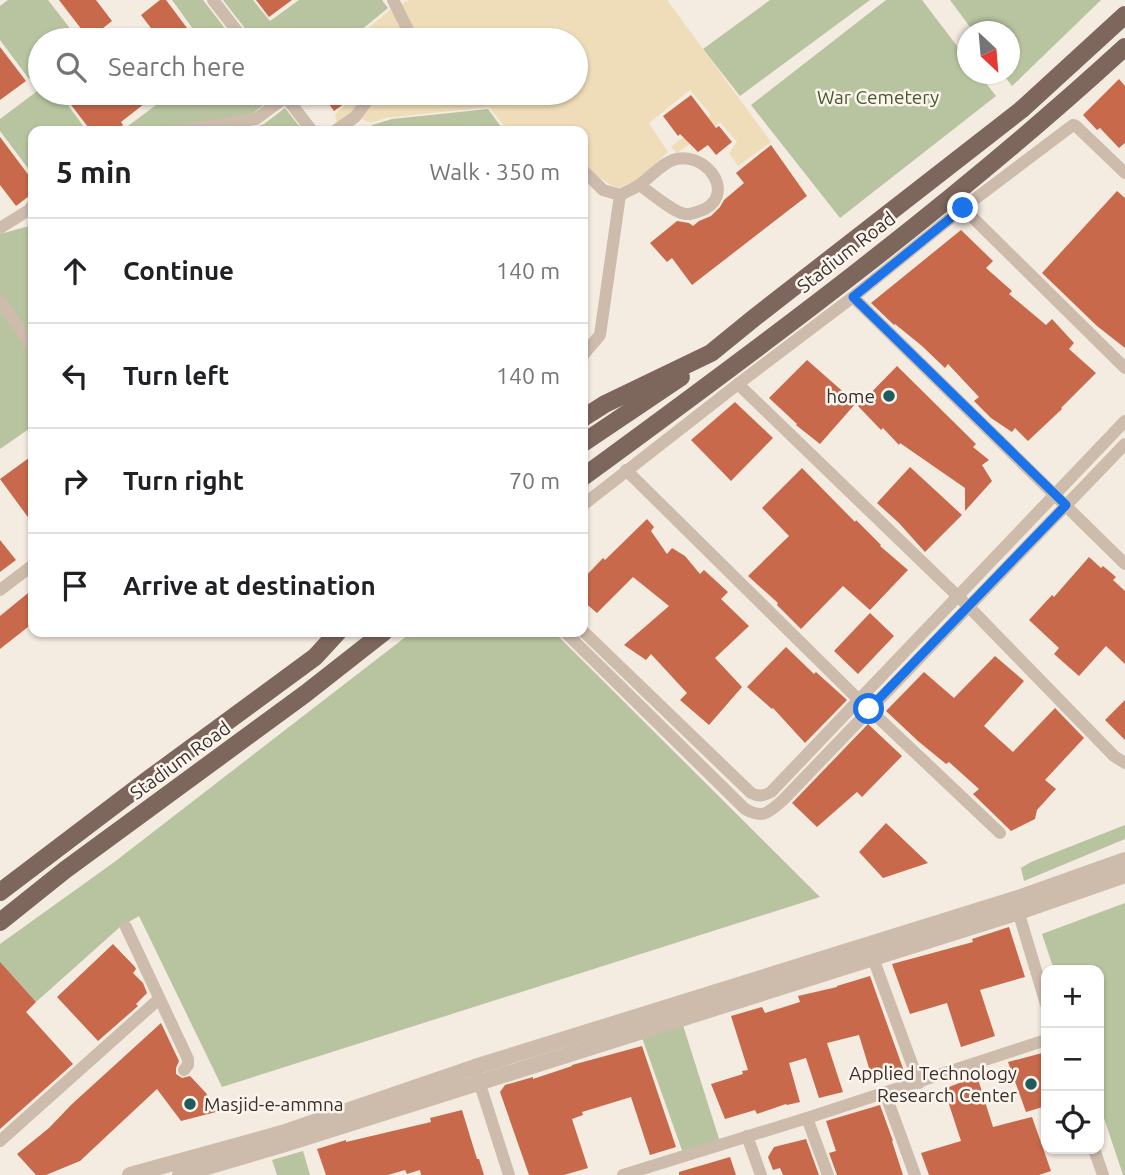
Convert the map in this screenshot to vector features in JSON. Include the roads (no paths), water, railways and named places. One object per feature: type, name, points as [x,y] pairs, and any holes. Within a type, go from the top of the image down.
[{"type":"main road","name":"Stadium Road","points":[[588,415],[711,353],[1021,110],[1125,15]]},
{"type":"main road","name":"Stadium Road","points":[[588,473],[830,293],[1056,110],[1125,47]]},
{"type":"main road","points":[[588,440],[674,383],[711,353]]},
{"type":"main road","name":"Stadium Road","points":[[0,892],[316,657],[334,637]]},
{"type":"main road","name":"Stadium Road","points":[[0,922],[65,870],[305,694],[378,637]]},
{"type":"street","points":[[213,0],[235,28]]},
{"type":"street","points":[[393,0],[407,28]]},
{"type":"street","points":[[209,126],[256,119],[273,105]]},
{"type":"street","points":[[292,105],[308,126]]},
{"type":"street","points":[[342,126],[355,117],[364,105]]},
{"type":"street","points":[[588,501],[1073,125],[1125,173]]},
{"type":"street","points":[[588,175],[603,190],[620,195],[639,185],[672,160],[688,158],[713,173],[717,186],[712,205],[699,212],[686,214],[639,185]]},
{"type":"street","points":[[588,349],[600,335],[620,195]]},
{"type":"street","points":[[0,228],[28,208]]},
{"type":"street","points":[[963,208],[1125,368]]},
{"type":"street","points":[[853,297],[1125,564]]},
{"type":"street","points":[[0,302],[28,341]]},
{"type":"street","points":[[738,384],[957,595],[1114,756],[1125,763]]},
{"type":"street","points":[[570,637],[745,809],[757,815],[764,814],[783,800],[957,595],[1125,421]]},
{"type":"street","points":[[588,636],[751,793],[764,796],[969,607],[1125,444]]},
{"type":"street","points":[[626,470],[864,704],[1000,833]]},
{"type":"street","points":[[0,590],[28,569]]},
{"type":"street","points":[[477,1075],[873,958],[1017,906],[1125,860]]},
{"type":"street","points":[[180,1175],[477,1075],[1017,906],[1125,876]]},
{"type":"street","points":[[1017,906],[1041,987]]},
{"type":"street","points":[[126,927],[188,1059],[184,1070]]},
{"type":"street","points":[[873,958],[919,1083]]},
{"type":"street","points":[[0,1142],[159,999]]},
{"type":"street","points":[[623,1175],[919,1083],[1041,1042]]},
{"type":"street","points":[[477,1075],[509,1175]]},
{"type":"street","points":[[886,1093],[915,1175]]},
{"type":"street","points":[[807,1118],[828,1175]]},
{"type":"street","points":[[747,1136],[761,1175]]},
{"type":"street","points":[[130,1175],[284,1139]]},
{"type":"street","points":[[1089,1175],[1103,1173],[1096,1154]]},
{"type":"place","name":"home","points":[[889,396]]},
{"type":"place","name":"Applied Technology Research Center","points":[[1031,1084]]},
{"type":"place","name":"Masjid-e-ammna","points":[[190,1104]]},
{"type":"park label","name":"War Cemetery","points":[[878,97]]}]
